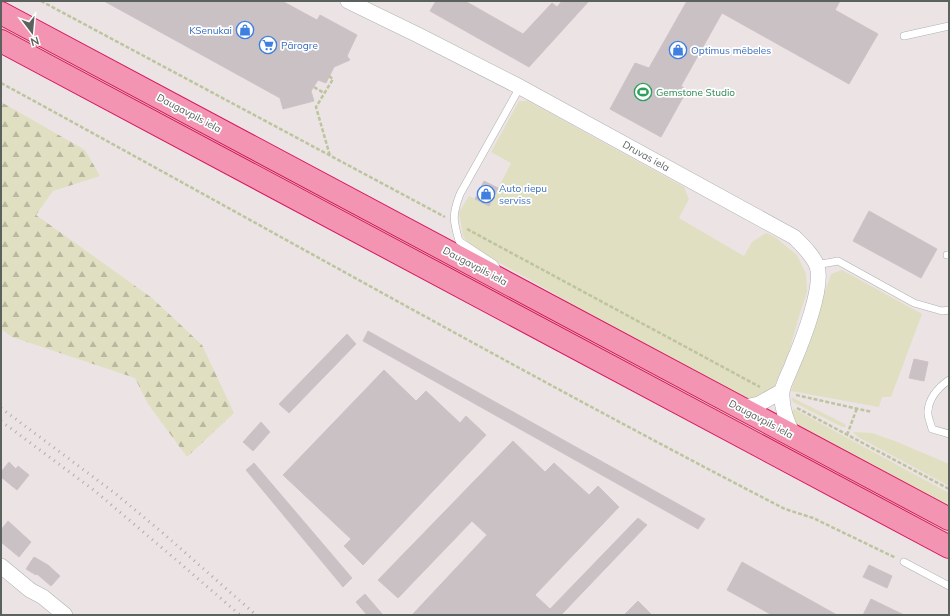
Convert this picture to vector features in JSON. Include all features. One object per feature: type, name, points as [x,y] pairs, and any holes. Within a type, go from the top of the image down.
[{"type":"highway","name":"Daugavpils iela","points":[[1,13],[949,520]]},
{"type":"highway","points":[[1,40],[949,547]]},
{"type":"street","name":"Druvas iela","points":[[348,1],[520,87],[794,237],[803,246],[816,265]]},
{"type":"street","points":[[794,436],[784,412],[780,395],[799,349],[816,295],[818,274],[816,265]]},
{"type":"street","points":[[740,408],[759,404],[780,395]]},
{"type":"street","points":[[1,566],[30,590],[44,597],[65,615]]},
{"type":"lane","points":[[904,36],[949,26]]},
{"type":"lane","points":[[504,281],[494,264],[459,241],[454,222],[454,210],[460,194],[520,87]]},
{"type":"lane","points":[[816,265],[838,261],[914,302],[942,311],[949,310]]},
{"type":"lane","points":[[949,380],[935,393],[928,411],[932,429],[949,434]]},
{"type":"lane","points":[[904,562],[949,586]]},
{"type":"path","points":[[41,1],[780,395],[847,435],[949,489]]},
{"type":"path","points":[[329,76],[333,79],[316,107],[330,156]]},
{"type":"path","points":[[1,83],[612,418],[785,509],[813,518],[904,562]]},
{"type":"path","points":[[314,87],[324,93]]},
{"type":"path","points":[[780,395],[790,394],[872,412]]},
{"type":"path","points":[[847,435],[857,408]]},
{"type":"green space","points":[[1,23],[949,529],[949,538],[1,32]]},
{"type":"green space","points":[[519,101],[528,101],[684,187],[689,199],[679,218],[744,256],[752,242],[766,233],[775,237],[797,255],[806,274],[807,292],[789,352],[773,389],[753,399],[735,397],[598,323],[555,294],[471,247],[463,236],[459,212],[469,196],[489,206],[511,163],[491,152]]},
{"type":"green space","points":[[1,102],[85,150],[100,176],[53,191],[36,215],[152,298],[202,345],[234,413],[187,457],[148,404],[135,378],[12,337],[1,329]]},
{"type":"green space","points":[[842,270],[922,314],[891,397],[882,397],[879,407],[791,391],[831,274]]},
{"type":"green space","points":[[791,397],[845,424],[846,427],[842,427],[793,402]]},
{"type":"green space","points":[[794,409],[949,493],[949,511],[806,433],[796,424],[791,412]]},
{"type":"green space","points":[[853,432],[872,433],[949,464],[949,486],[858,437]]},
{"type":"building","name":"Pārogre","points":[[104,1],[282,1],[317,20],[320,15],[357,35],[347,56],[350,60],[334,67],[326,83],[318,80],[311,91],[314,101],[283,109],[280,98]]},
{"type":"building","points":[[436,1],[465,1],[523,34],[552,3],[557,7],[562,1],[589,1],[529,67],[430,11]]},
{"type":"building","points":[[687,1],[840,1],[835,10],[878,34],[849,84],[722,13],[681,86],[687,90],[661,137],[610,109],[635,63],[649,68]]},
{"type":"building","name":"Auto riepu serviss","points":[[484,181],[498,188],[489,206],[475,199]]},
{"type":"building","points":[[869,211],[937,249],[921,278],[853,241]]},
{"type":"building","points":[[368,331],[705,519],[698,529],[363,341]]},
{"type":"building","points":[[347,334],[356,344],[289,413],[279,404]]},
{"type":"building","points":[[914,359],[928,362],[924,381],[909,378]]},
{"type":"building","points":[[384,370],[416,401],[426,391],[460,423],[466,416],[486,435],[363,565],[344,546],[351,539],[283,475]]},
{"type":"building","points":[[261,422],[270,432],[253,451],[243,442]]},
{"type":"building","points":[[513,441],[545,472],[554,463],[589,495],[598,486],[619,507],[535,595],[550,609],[638,518],[647,525],[561,615],[412,615],[487,535],[472,521],[398,598],[378,580]]},
{"type":"building","points":[[9,462],[16,469],[18,466],[29,475],[17,490],[1,477],[1,472]]},
{"type":"building","points":[[254,463],[352,578],[343,587],[246,470]]},
{"type":"building","points":[[8,521],[31,542],[19,557],[1,542],[1,530]]},
{"type":"building","points":[[34,557],[48,565],[60,576],[51,586],[37,574],[36,575],[26,569]]},
{"type":"building","points":[[742,562],[837,615],[772,615],[727,590]]},
{"type":"building","points":[[869,565],[892,576],[887,588],[863,577]]},
{"type":"building","points":[[365,594],[383,615],[367,615],[356,602]]},
{"type":"building","points":[[871,599],[904,615],[863,615]]},
{"type":"building","points":[[638,601],[652,615],[624,615]]},
{"type":"railway","points":[[1,408],[116,494],[256,615]]},
{"type":"railway","points":[[1,421],[95,491],[240,615]]},
{"type":"place","name":"KSenukai","points":[[245,30]]},
{"type":"place","name":"Pārogre","points":[[268,45]]},
{"type":"place","name":"Optimus mēbeles","points":[[678,50]]},
{"type":"place","name":"Gemstone Studio","points":[[643,92]]},
{"type":"place","name":"Auto riepu serviss","points":[[486,194]]}]
